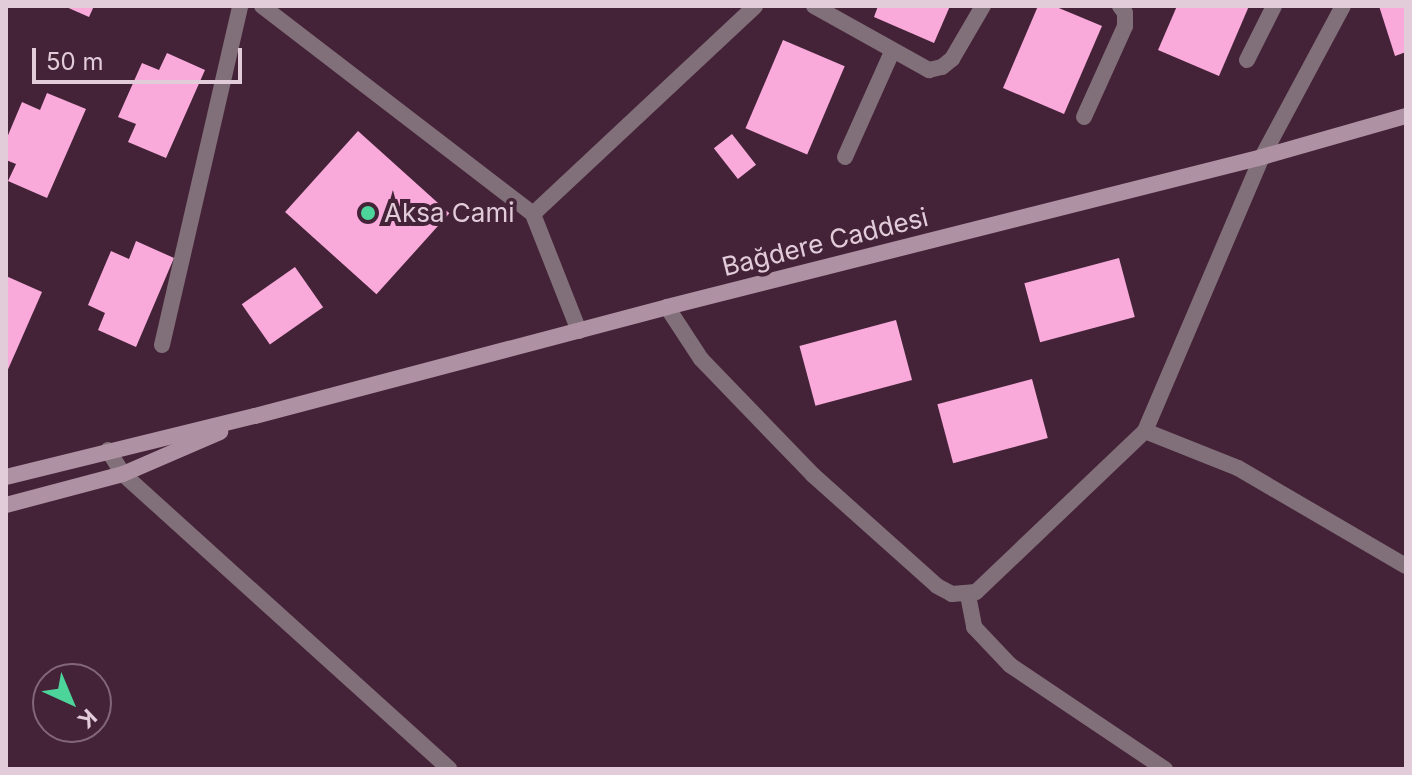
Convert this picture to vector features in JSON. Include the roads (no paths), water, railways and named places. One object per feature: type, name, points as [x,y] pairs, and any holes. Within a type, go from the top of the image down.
[{"type":"main road","name":"Bağdere Caddesi","points":[[6,477],[1262,157],[1406,116]]},
{"type":"main road","name":"Bağdere Caddesi","points":[[6,505],[123,474],[255,416]]},
{"type":"street","points":[[162,345],[240,6]]},
{"type":"street","points":[[262,6],[533,214],[579,331]]},
{"type":"street","points":[[533,214],[755,6]]},
{"type":"street","points":[[814,6],[929,70],[942,67],[952,59],[983,6]]},
{"type":"street","points":[[1084,117],[1125,26],[1125,13],[1120,6]]},
{"type":"street","points":[[1247,60],[1274,6]]},
{"type":"street","points":[[667,307],[701,359],[813,475],[937,586],[952,594],[968,595],[984,588],[1145,431],[1262,157],[1343,6]]},
{"type":"street","points":[[845,157],[892,52]]},
{"type":"street","points":[[1145,431],[1238,468],[1406,566]]},
{"type":"street","points":[[108,450],[123,474],[450,769]]},
{"type":"street","points":[[968,595],[974,627],[1010,665],[1165,769]]},
{"type":"place","name":"Aksa Cami","points":[[368,213]]}]
